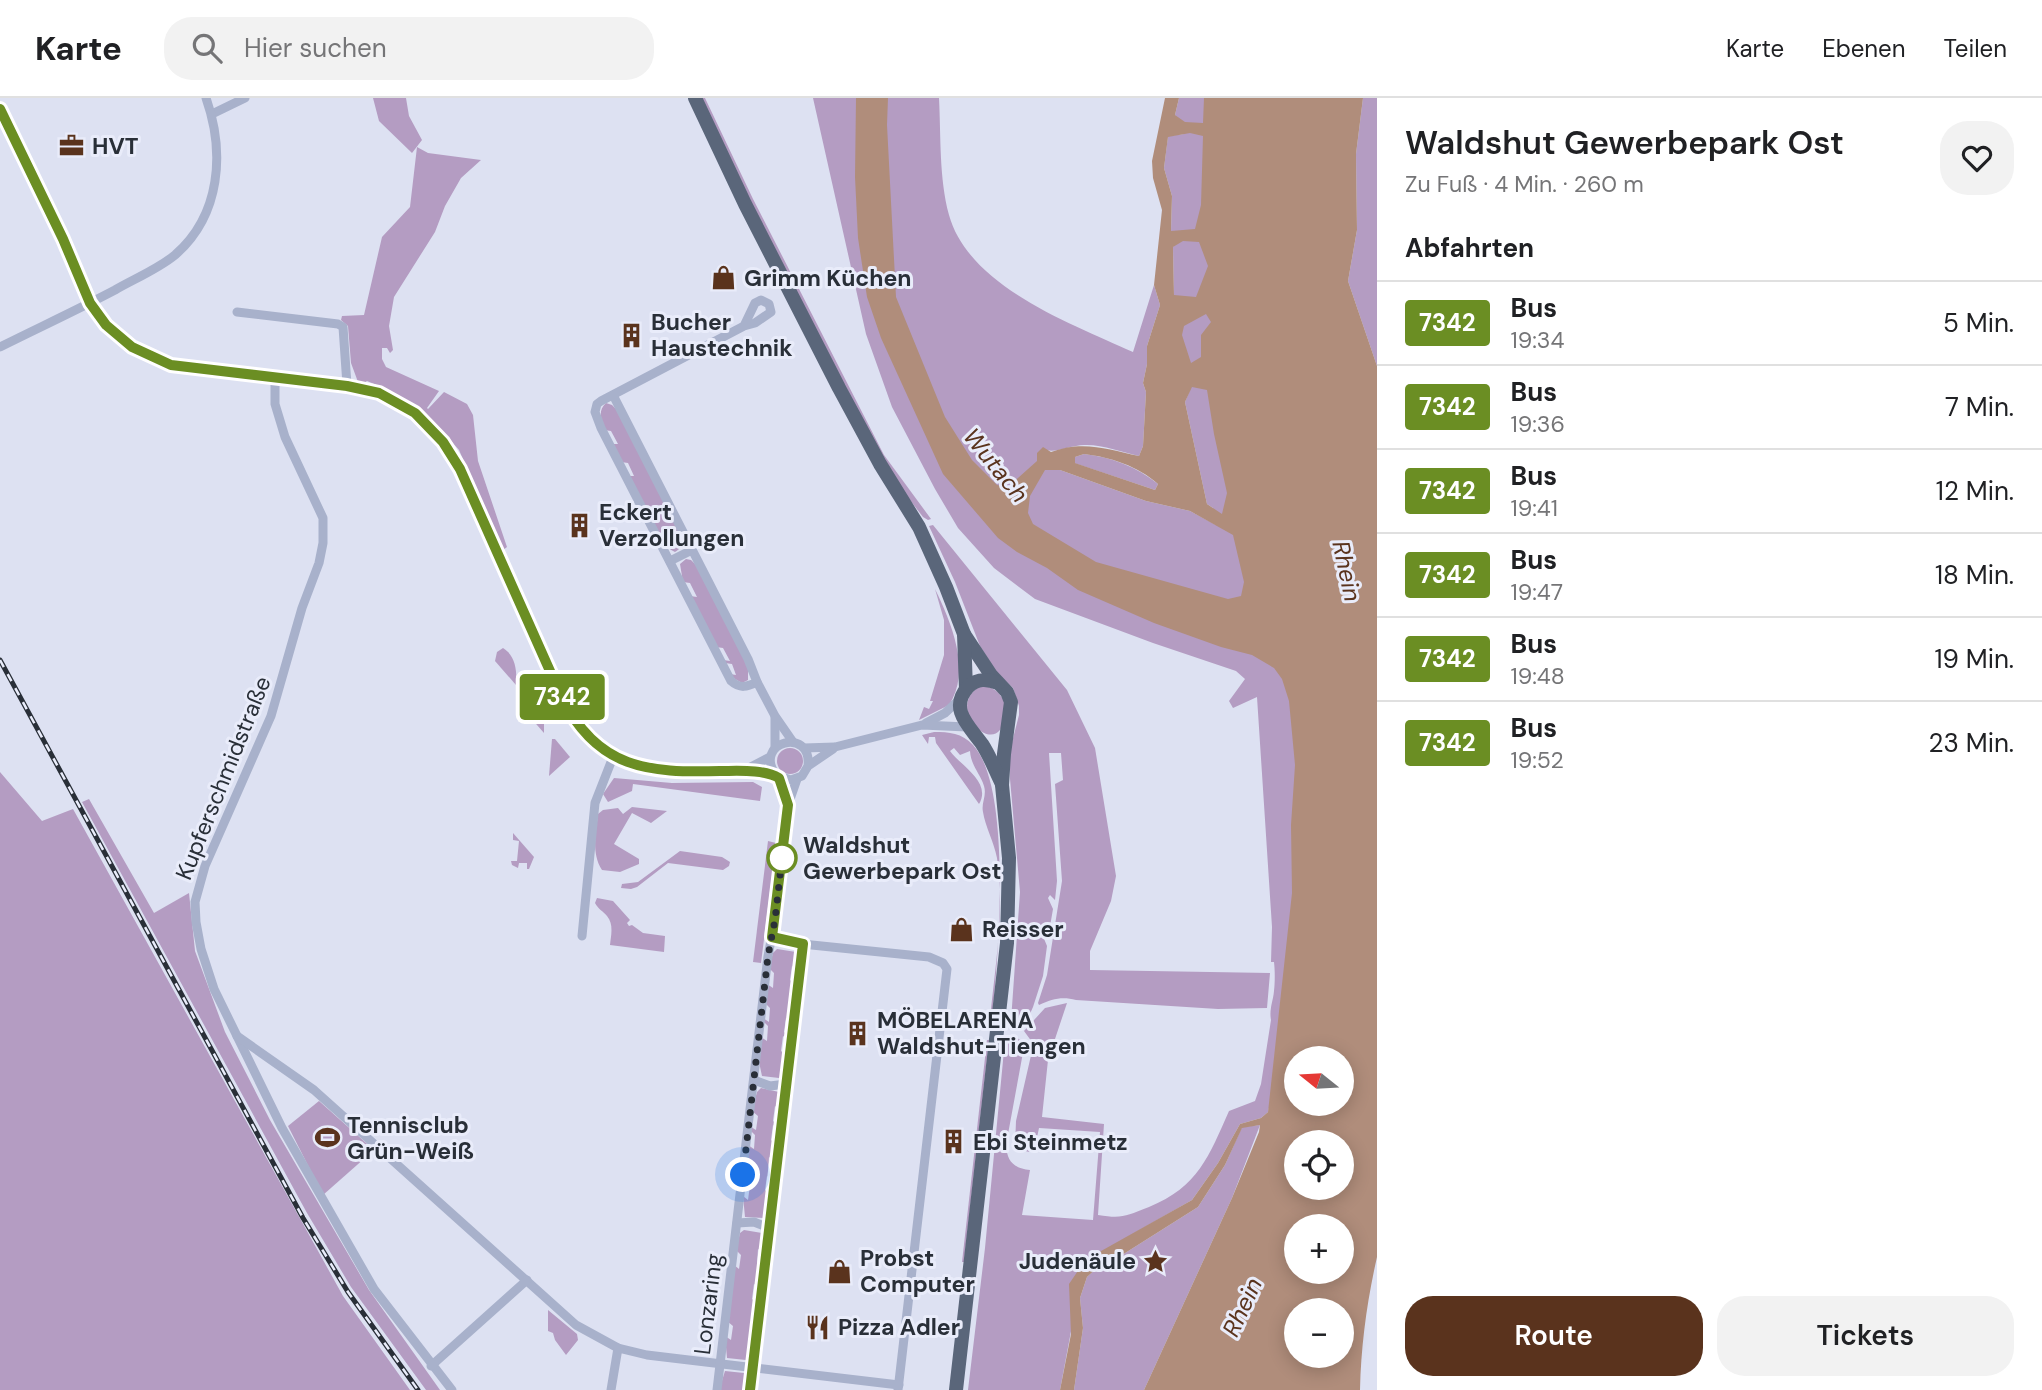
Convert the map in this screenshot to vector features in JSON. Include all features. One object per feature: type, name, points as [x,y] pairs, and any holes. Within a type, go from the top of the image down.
[{"type":"main road","points":[[695,98],[745,204],[839,388],[880,464],[919,527],[964,634],[1007,692],[1011,702],[1002,785],[1009,859],[1007,943],[956,1390]]},
{"type":"main road","points":[[964,634],[964,693],[960,710],[987,753],[1002,785]]},
{"type":"main road","points":[[964,693],[982,679],[998,683]]},
{"type":"main road","points":[[971,731],[994,738],[1008,727]]},
{"type":"street","points":[[0,347],[90,303],[175,255],[194,234],[214,192],[218,158],[212,114],[206,98]]},
{"type":"street","points":[[212,114],[245,98]]},
{"type":"street","points":[[0,109],[63,239],[90,303],[106,325],[132,347],[171,365],[347,386],[379,393],[415,413],[443,442],[466,482],[571,715],[582,731],[612,757],[632,765],[666,771],[745,770],[797,779]]},
{"type":"street","points":[[237,312],[338,324],[343,327],[347,386]]},
{"type":"street","points":[[744,326],[597,404],[596,412],[601,428],[731,681],[737,686],[748,687],[757,682]]},
{"type":"street","name":"Kupferschmidstraße","points":[[275,379],[275,404],[285,437],[323,518],[323,542],[319,563],[302,608],[271,716],[205,866],[195,902],[196,922],[201,949],[214,989],[282,1128],[374,1289],[452,1390]]},
{"type":"street","points":[[613,395],[748,659],[757,682],[793,742],[804,748],[835,747],[922,725],[951,709],[964,693]]},
{"type":"street","points":[[670,561],[692,550]]},
{"type":"street","points":[[775,716],[775,747],[770,764],[788,805]]},
{"type":"street","points":[[922,725],[971,731]]},
{"type":"street","points":[[775,747],[793,742]]},
{"type":"street","points":[[808,766],[835,747]]},
{"type":"street","points":[[788,805],[797,779],[808,766],[804,748]]},
{"type":"street","points":[[582,936],[595,803],[612,757]]},
{"type":"street","points":[[745,770],[770,757]]},
{"type":"street","name":"Lonzaring","points":[[717,1390],[788,805]]},
{"type":"street","points":[[235,1035],[314,1090],[576,1325],[618,1348],[647,1355],[899,1387],[947,977],[943,963],[929,957],[803,944],[772,937]]},
{"type":"street","points":[[750,1390],[803,944]]},
{"type":"street","points":[[754,1080],[770,1086],[786,1084]]},
{"type":"street","name":"Lonzaring","points":[[737,1223],[754,1222],[769,1228]]},
{"type":"street","points":[[431,1366],[527,1280]]},
{"type":"street","points":[[611,1390],[618,1348]]},
{"type":"shaded area","points":[[373,98],[406,98],[409,116],[422,140],[412,153],[379,121]]},
{"type":"shaded area","points":[[701,98],[705,98],[753,199],[884,455],[931,519],[923,517],[893,478],[749,201]]},
{"type":"shaded area","points":[[813,98],[939,98],[944,187],[949,215],[960,240],[978,263],[1000,283],[1053,315],[1133,352],[1154,285],[1160,305],[1147,346],[1143,383],[1146,392],[1143,446],[1139,456],[1104,447],[1079,445],[1046,450],[1045,470],[1060,470],[1146,501],[1190,511],[1216,525],[1213,508],[1207,504],[1185,402],[1190,390],[1181,344],[1181,296],[1174,296],[1173,247],[1183,231],[1171,231],[1172,196],[1164,168],[1168,136],[1184,134],[1175,115],[1179,98],[1268,98],[1337,799],[1268,1112],[1261,1118],[1240,1124],[1218,1163],[1192,1200],[1084,1262],[1060,1390],[968,1390],[1005,1040],[1010,1037],[1018,1038],[1024,1047],[1006,1145],[1012,1163],[1019,1168],[1030,1170],[1022,1215],[1093,1220],[1100,1132],[1039,1128],[1035,1147],[1029,1152],[1015,1146],[1016,1121],[1032,1051],[1032,1042],[1024,1031],[1045,1008],[1067,1003],[1048,1060],[1042,1117],[1104,1124],[1098,1215],[1129,1215],[1166,1199],[1179,1190],[1191,1180],[1208,1156],[1229,1111],[1255,1101],[1261,1084],[1275,976],[1274,962],[1271,962],[1272,927],[1257,697],[1233,708],[1229,701],[1245,679],[1236,671],[1035,599],[994,568],[958,528],[892,407],[866,334]]},
{"type":"shaded area","points":[[1363,98],[1377,98],[1377,366],[1348,281],[1357,230],[1356,154]]},
{"type":"shaded area","points":[[417,147],[428,153],[481,160],[461,178],[445,206],[435,232],[394,297],[389,326],[393,350],[390,353],[387,348],[382,348],[382,359],[386,367],[439,391],[428,409],[444,392],[467,404],[473,415],[478,461],[507,547],[503,550],[459,450],[428,417],[407,401],[367,381],[358,382],[351,363],[348,326],[341,320],[342,316],[364,315],[382,237],[410,207]]},
{"type":"shaded area","points":[[606,403],[618,411],[681,533],[682,544],[675,552],[667,547],[652,522],[658,522],[652,509],[645,508],[628,476],[634,476],[628,463],[621,462],[611,444],[618,444],[611,431],[604,430],[601,412]]},
{"type":"shaded area","points":[[1084,454],[1123,464],[1158,484],[1155,490],[1074,463],[1075,457]]},
{"type":"shaded area","points":[[933,525],[1067,690],[1095,748],[1116,876],[1111,901],[1090,951],[1090,970],[1270,973],[1267,1008],[1218,1009],[1066,998],[1039,1005],[1047,975],[1062,881],[1055,784],[1063,780],[1061,753],[1049,753],[1057,881],[1055,900],[1050,895],[1048,898],[1053,909],[1048,938],[1043,928],[1040,929],[1047,946],[1043,976],[1033,1007],[1029,1016],[1019,1025],[1011,1021],[1020,892],[1010,750],[1019,706],[1013,688],[997,673],[980,646],[929,526]]},
{"type":"shaded area","points":[[686,559],[699,568],[748,665],[748,680],[742,683],[730,674],[736,675],[732,664],[723,660],[730,661],[723,648],[716,647],[690,596],[697,597],[690,583],[683,582],[680,564]]},
{"type":"shaded area","points":[[935,589],[953,631],[959,677],[956,692],[949,705],[919,720],[924,707],[929,709],[933,701],[930,701],[944,655],[944,620]]},
{"type":"shaded area","points":[[503,648],[513,660],[516,685],[495,661],[497,652]]},
{"type":"shaded area","points":[[982,685],[998,693],[1007,708],[1000,730],[993,734],[986,734],[978,729],[968,713],[972,693]]},
{"type":"shaded area","points":[[527,696],[530,696],[544,722],[544,733],[523,709]]},
{"type":"shaded area","points":[[934,732],[950,733],[964,738],[973,745],[986,767],[994,798],[1000,888],[997,858],[983,812],[984,786],[970,751],[960,755],[954,748],[950,751],[974,775],[982,789],[979,804],[936,743],[935,737],[929,737],[928,744],[922,735]]},
{"type":"shaded area","points":[[552,739],[555,739],[570,757],[549,776]]},
{"type":"shaded area","points":[[790,748],[800,751],[803,761],[800,771],[790,774],[780,771],[777,761],[780,751]]},
{"type":"shaded area","points":[[0,772],[42,821],[73,809],[343,1296],[410,1390],[0,1390]]},
{"type":"shaded area","points":[[614,778],[672,783],[753,782],[762,787],[760,801],[633,784],[632,791],[608,802],[603,794]]},
{"type":"shaded area","points":[[89,799],[154,913],[189,893],[195,951],[225,1032],[270,1120],[369,1290],[440,1390],[426,1390],[351,1287],[307,1213],[82,802]]},
{"type":"shaded area","points":[[632,807],[667,811],[651,823],[632,813],[614,844],[639,859],[639,864],[620,872],[602,870],[595,850],[598,814],[603,810],[618,808],[623,814]]},
{"type":"shaded area","points":[[513,833],[534,857],[529,869],[527,863],[519,863],[518,868],[512,865],[511,861],[517,861],[519,841],[513,840]]},
{"type":"shaded area","points":[[768,841],[776,843],[761,963],[753,962]]},
{"type":"shaded area","points":[[680,851],[722,857],[730,862],[729,866],[723,870],[668,863],[637,887],[621,888],[622,884],[638,882]]},
{"type":"shaded area","points":[[597,898],[613,901],[630,920],[627,923],[629,926],[632,925],[643,933],[665,936],[664,952],[610,945],[611,923],[595,903]]},
{"type":"shaded area","points":[[777,949],[796,952],[799,955],[797,970],[792,966],[790,980],[795,985],[791,1022],[786,1018],[784,1032],[789,1040],[783,1036],[781,1051],[787,1056],[782,1076],[779,1078],[762,1076],[759,1062],[761,1037],[767,1041],[768,1026],[763,1018],[769,1022],[770,1008],[765,1003],[767,984],[773,988],[774,973],[769,968],[773,953]]},
{"type":"shaded area","points":[[996,964],[992,1019],[990,1019]]},
{"type":"shaded area","points":[[987,1040],[989,1040],[962,1262]]},
{"type":"shaded area","points":[[761,1088],[779,1092],[780,1110],[775,1106],[773,1121],[779,1126],[778,1129],[773,1125],[771,1140],[776,1145],[775,1161],[769,1157],[768,1171],[773,1176],[772,1180],[767,1176],[765,1190],[771,1195],[765,1218],[745,1217],[743,1196],[748,1200],[750,1185],[744,1180],[748,1145],[754,1149],[755,1135],[750,1130],[751,1127],[756,1130],[758,1116],[752,1111],[757,1092]]},
{"type":"shaded area","name":"Tennisclub Grün-Weiß","points":[[319,1101],[374,1150],[323,1195],[288,1126]]},
{"type":"shaded area","name":"Judenäule","points":[[1260,1125],[1232,1198],[1144,1390],[1074,1390],[1083,1328],[1080,1298],[1087,1277],[1098,1267],[1198,1207],[1225,1165],[1242,1127]]},
{"type":"shaded area","points":[[744,1230],[762,1233],[764,1253],[758,1249],[757,1264],[762,1268],[759,1288],[754,1284],[752,1299],[758,1304],[750,1355],[746,1360],[727,1358],[725,1336],[731,1340],[733,1326],[727,1321],[734,1265],[739,1269],[741,1255],[736,1250],[740,1233]]},
{"type":"shaded area","points":[[548,1310],[577,1334],[578,1340],[566,1355],[553,1333],[548,1331]]},
{"type":"shaded area","points":[[725,1371],[744,1373],[748,1378],[747,1390],[719,1390]]},
{"type":"water","name":"Rhein","points":[[856,98],[888,98],[896,297],[945,417],[972,460],[997,485],[1008,487],[1037,461],[1037,453],[1043,447],[1051,452],[1062,448],[1095,447],[1139,456],[1143,446],[1146,392],[1143,383],[1147,346],[1160,305],[1154,285],[1162,210],[1153,178],[1152,161],[1165,98],[1179,98],[1175,115],[1185,122],[1203,123],[1204,98],[1363,98],[1356,154],[1357,230],[1348,281],[1377,366],[1377,1257],[1365,1323],[1360,1390],[1144,1390],[1232,1198],[1260,1125],[1242,1128],[1225,1165],[1198,1207],[1098,1267],[1087,1277],[1080,1298],[1083,1328],[1074,1390],[1060,1390],[1071,1334],[1069,1284],[1084,1262],[1192,1200],[1218,1163],[1240,1124],[1261,1118],[1268,1112],[1292,893],[1291,825],[1295,765],[1289,701],[1282,679],[1274,668],[1252,655],[1154,623],[1078,590],[998,538],[943,474],[881,338],[867,297],[858,238],[855,177]],"holes":[[[1190,133],[1203,136],[1201,205],[1195,229],[1171,231],[1172,196],[1164,168],[1168,137]],[[1183,241],[1199,242],[1208,266],[1196,297],[1174,295],[1173,247]],[[1206,314],[1211,322],[1201,335],[1201,357],[1191,363],[1182,335],[1184,326]],[[1192,387],[1207,390],[1227,493],[1222,514],[1207,504],[1185,402]],[[1084,454],[1104,457],[1142,472],[1158,484],[1155,490],[1075,463],[1075,457]],[[1045,470],[1060,470],[1146,501],[1190,511],[1233,535],[1244,582],[1241,596],[1228,599],[1096,562],[1033,524],[1028,513],[1030,496]]]},
{"type":"railway","points":[[0,660],[303,1218],[348,1292],[418,1390]]},
{"type":"bus line","name":"7342","points":[[0,109],[63,239],[90,303],[106,325],[132,347],[171,365],[347,386],[379,393],[415,413],[443,442],[460,469],[562,698],[582,731],[612,757],[632,765],[666,771],[745,770],[776,775],[779,778],[788,805],[772,937],[803,944],[750,1390]]},
{"type":"place","name":"HVT","points":[[72,146]]},
{"type":"place","name":"Grimm Küchen","points":[[724,278]]},
{"type":"place","name":"Bucher Haustechnik","points":[[631,335]]},
{"type":"place","name":"Eckert Verzollungen","points":[[579,525]]},
{"type":"place","name":"Waldshut Gewerbepark Ost","points":[[782,858]]},
{"type":"place","name":"Reisser","points":[[962,929]]},
{"type":"place","name":"MÖBELARENA Waldshut-Tiengen","points":[[857,1033]]},
{"type":"place","name":"Tennisclub Grün-Weiß","points":[[327,1138]]},
{"type":"place","name":"Ebi Steinmetz","points":[[953,1142]]},
{"type":"place","name":"Judenäule","points":[[1156,1261]]},
{"type":"place","name":"Probst Computer","points":[[840,1271]]},
{"type":"place","name":"Pizza Adler","points":[[818,1327]]},
{"type":"route","points":[[743,1175],[782,858]]},
{"type":"water label","name":"Wutach","points":[[996,465]]}]
